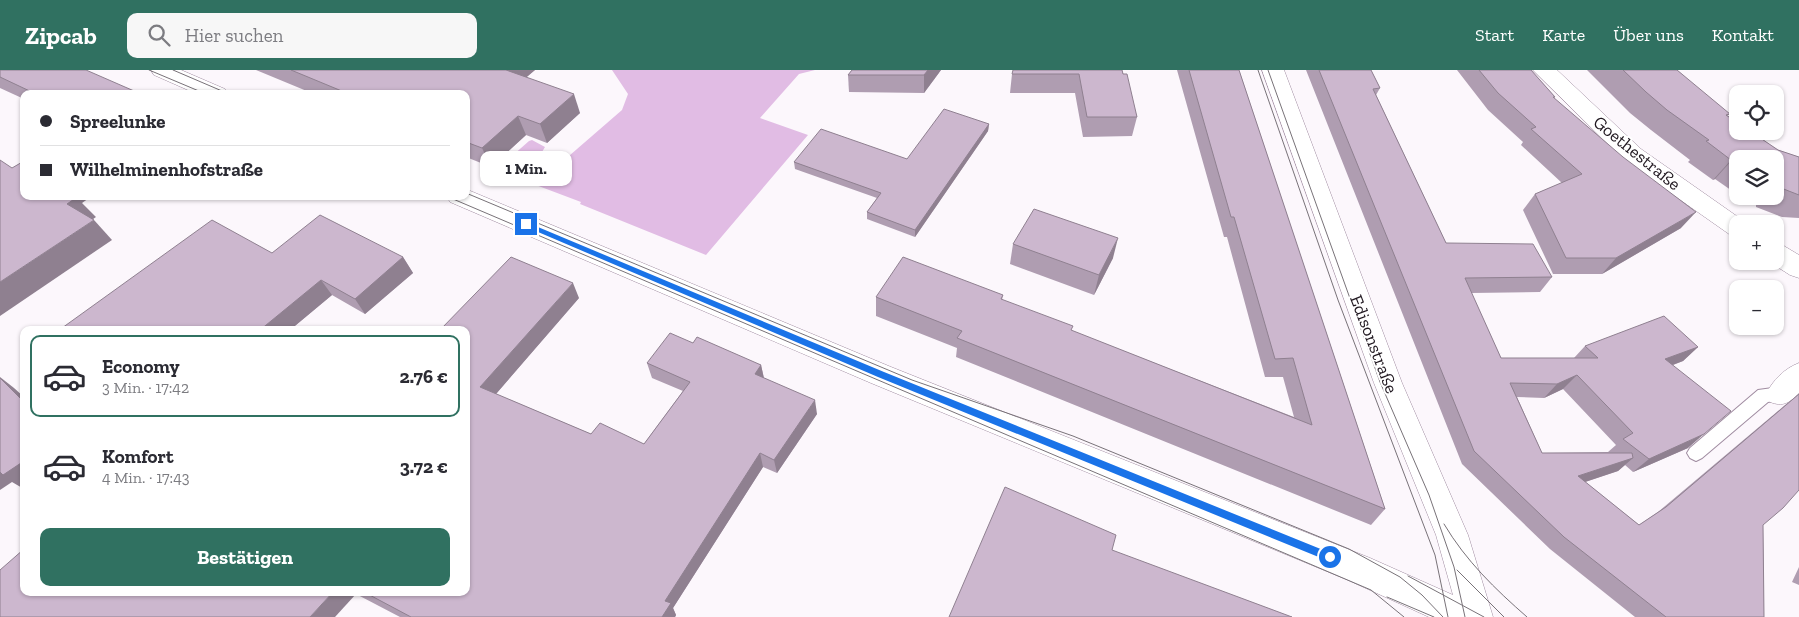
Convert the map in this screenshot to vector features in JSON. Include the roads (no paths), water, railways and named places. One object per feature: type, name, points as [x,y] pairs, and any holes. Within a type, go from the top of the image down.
[{"type":"street","points":[[162,70],[208,90]]},
{"type":"street","name":"Edisonstraße","points":[[1273,70],[1388,383],[1452,535],[1476,617]]},
{"type":"street","name":"Goethestraße","points":[[1544,70],[1633,154],[1729,222]]},
{"type":"street","points":[[468,200],[881,375],[1359,569],[1430,600],[1462,617]]},
{"type":"street","points":[[1784,259],[1799,268]]},
{"type":"lane","points":[[1696,454],[1764,395],[1789,385]]},
{"type":"tram line","points":[[149,70],[196,90]]},
{"type":"tram line","points":[[173,70],[220,90]]},
{"type":"tram line","points":[[1258,70],[1338,300],[1435,555],[1443,595]]},
{"type":"tram line","points":[[1268,70],[1380,382],[1429,495],[1454,567],[1462,605]]},
{"type":"tram line","points":[[470,195],[912,380],[1073,436],[1349,549],[1400,577],[1422,595],[1443,617]]},
{"type":"tram line","points":[[455,200],[1371,590],[1404,617]]},
{"type":"tram line","points":[[1444,524],[1482,574],[1527,617]]},
{"type":"tram line","points":[[1457,570],[1504,617]]},
{"type":"tram line","points":[[1408,576],[1443,595]]},
{"type":"tram line","points":[[1443,595],[1462,605]]},
{"type":"tram line","points":[[1443,595],[1448,617]]},
{"type":"tram line","points":[[1387,597],[1434,617]]},
{"type":"tram line","points":[[1462,605],[1484,617]]},
{"type":"tram line","points":[[1462,605],[1465,617]]}]
